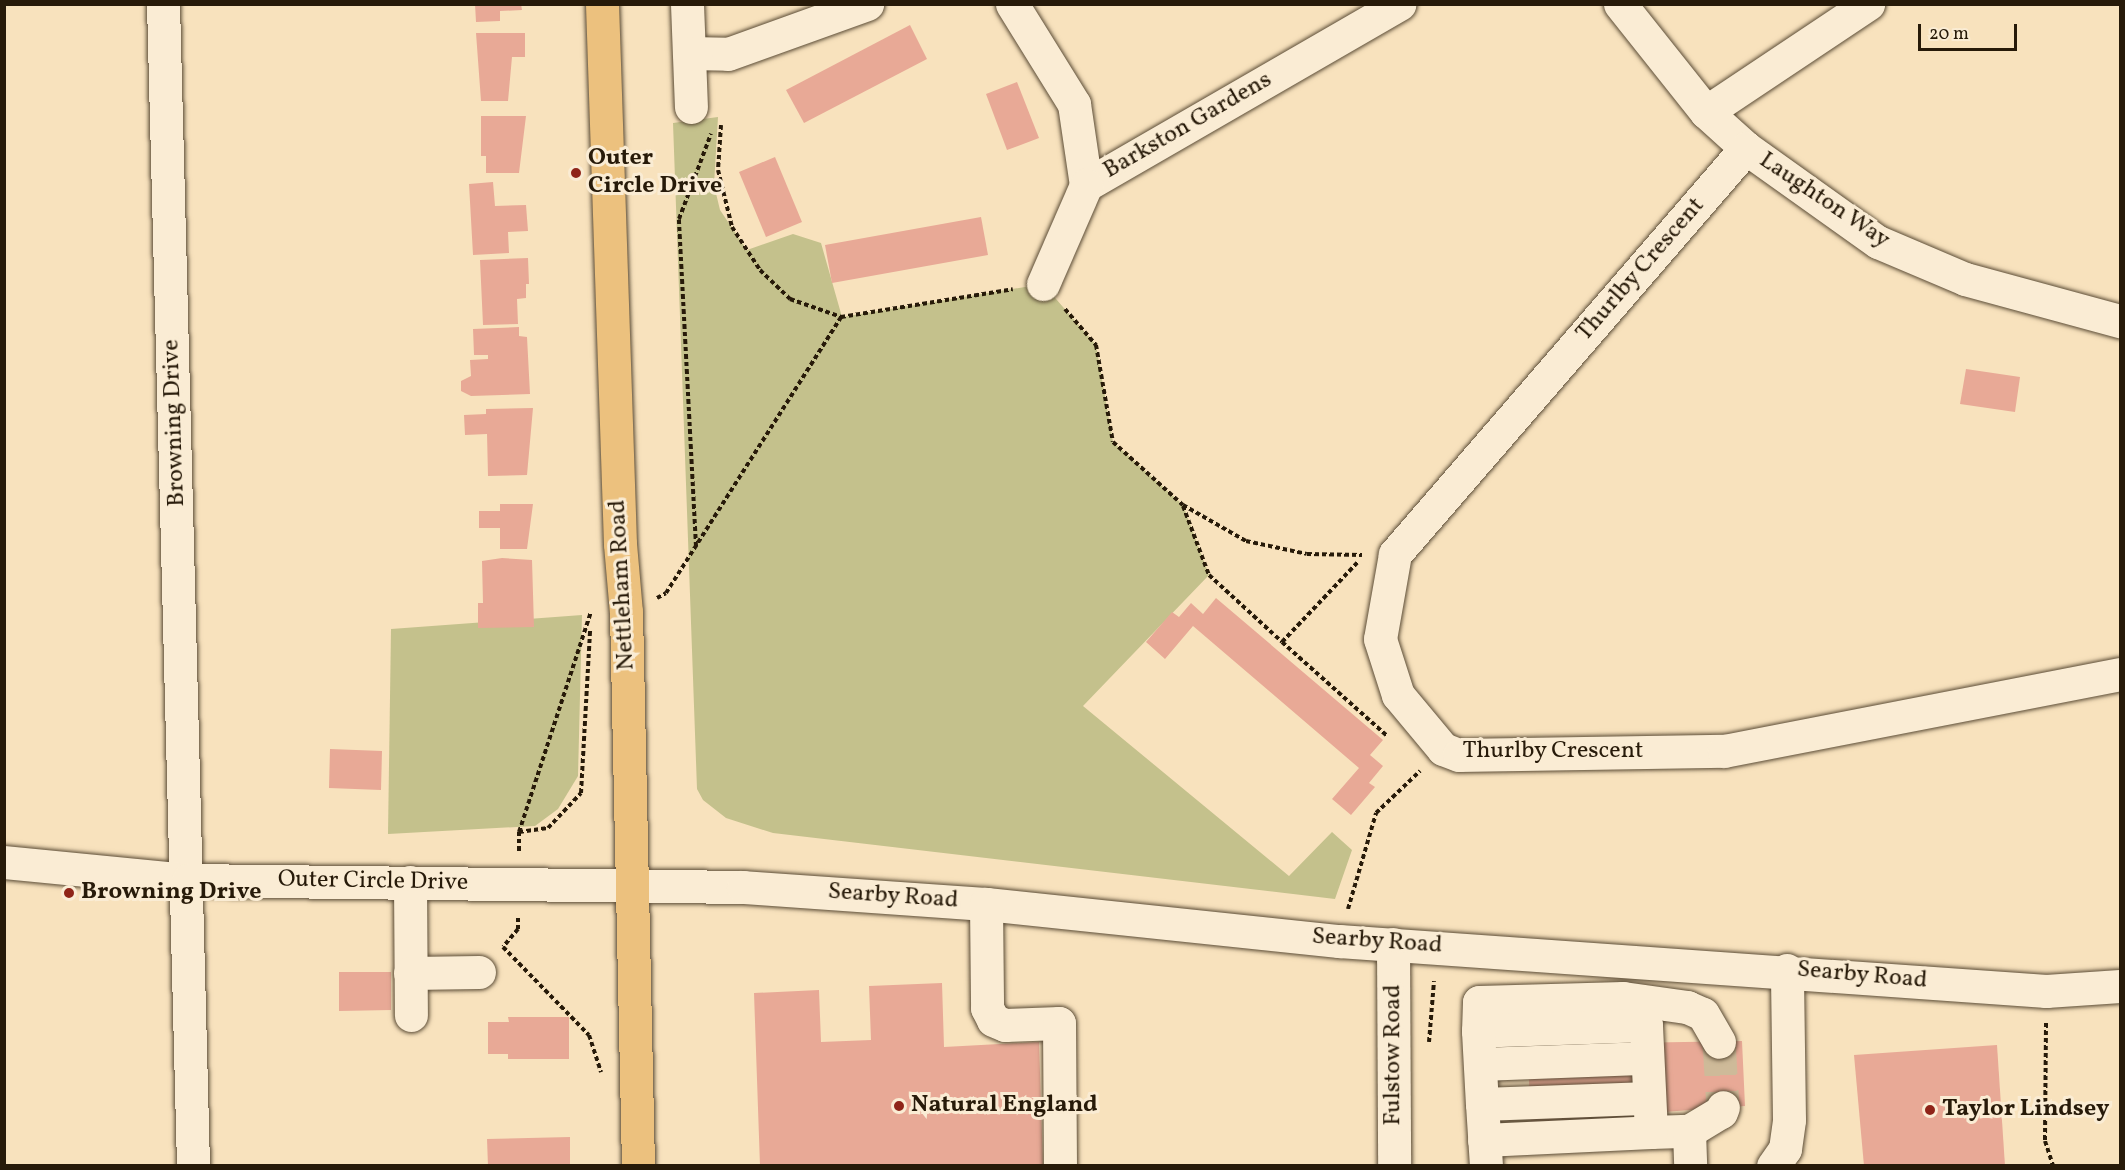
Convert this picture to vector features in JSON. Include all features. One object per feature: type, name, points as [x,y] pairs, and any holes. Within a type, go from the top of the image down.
[{"type":"main road","name":"Nettleham Road","points":[[602,4],[620,544],[626,612],[634,886],[638,1166]]},
{"type":"street","name":"Browning Drive","points":[[164,4],[188,880],[193,1166]]},
{"type":"street","points":[[687,4],[689,52],[710,114]]},
{"type":"street","points":[[689,52],[728,54],[867,4]]},
{"type":"street","name":"Barkston Gardens","points":[[1012,4],[1074,104],[1086,185],[1400,4]]},
{"type":"street","name":"Laughton Way","points":[[1620,4],[1706,112],[1746,148],[1878,242],[1965,279],[2121,321]]},
{"type":"street","points":[[1706,112],[1868,4]]},
{"type":"street","name":"Thurlby Crescent","points":[[1746,148],[1395,554],[1380,639],[1398,695],[1443,749],[1459,754],[1724,751],[2121,674]]},
{"type":"street","points":[[1043,284],[1086,185]]},
{"type":"street","name":"Outer Circle Drive","points":[[4,862],[188,880],[634,886]]},
{"type":"street","points":[[410,882],[411,1016]]},
{"type":"street","name":"Searby Road","points":[[634,886],[743,887],[986,904],[1339,941],[1787,970],[2046,991],[2121,986]]},
{"type":"street","points":[[986,904],[987,1008],[993,1020],[1005,1025],[1059,1023],[1060,1166]]},
{"type":"street","name":"Fulstow Road","points":[[1393,944],[1394,1166]]},
{"type":"street","points":[[1773,1166],[1785,1149],[1789,1120],[1787,970]]},
{"type":"street","points":[[410,973],[479,972]]},
{"type":"street","points":[[1719,1042],[1703,1014],[1687,1007],[1623,998],[1479,1002],[1478,1031],[1485,1153],[1651,1132],[1689,1131],[1721,1112],[1723,1107]]},
{"type":"street","points":[[1478,1031],[1646,1025],[1651,1132]]},
{"type":"street","points":[[1480,1064],[1647,1058]]},
{"type":"street","points":[[1482,1104],[1649,1098]]},
{"type":"street","points":[[1689,1131],[1690,1166]]},
{"type":"path","points":[[696,547],[679,219],[710,114]]},
{"type":"path","points":[[710,114],[718,171],[732,226],[760,270],[790,299],[842,317],[1043,284],[1096,345],[1113,442],[1183,505],[1246,541],[1307,554],[1365,555],[1282,642]]},
{"type":"path","points":[[626,612],[666,593],[842,317]]},
{"type":"path","points":[[1183,505],[1209,574],[1390,738]]},
{"type":"path","points":[[519,832],[591,612]]},
{"type":"path","points":[[1339,941],[1376,813],[1443,749]]},
{"type":"path","points":[[2046,991],[2045,1141],[2053,1166]]},
{"type":"shaded area","points":[[718,117],[714,185],[720,210],[747,250],[793,234],[821,243],[842,317],[1043,284],[1096,345],[1113,442],[1183,505],[1209,575],[1083,706],[1289,876],[1332,832],[1352,850],[1335,899],[773,833],[726,818],[703,800],[697,789],[673,123]]},
{"type":"shaded area","points":[[582,615],[578,776],[558,809],[535,826],[388,834],[391,629]]},
{"type":"building","points":[[475,4],[521,4],[522,10],[500,11],[500,21],[476,22]]},
{"type":"building","points":[[910,25],[927,59],[804,123],[786,90]]},
{"type":"building","points":[[476,33],[525,33],[525,57],[512,57],[508,101],[481,101]]},
{"type":"building","points":[[1017,82],[1039,138],[1007,150],[986,94]]},
{"type":"building","points":[[481,116],[526,116],[519,173],[486,173],[486,156],[481,156]]},
{"type":"building","points":[[775,157],[802,222],[766,237],[739,172]]},
{"type":"building","points":[[493,182],[495,206],[526,205],[528,231],[508,232],[509,253],[473,255],[469,184]]},
{"type":"building","points":[[981,217],[988,255],[832,283],[825,245]]},
{"type":"building","points":[[528,258],[529,284],[526,284],[526,298],[517,299],[518,324],[483,325],[480,260]]},
{"type":"building","points":[[519,327],[519,336],[527,337],[530,394],[471,396],[461,391],[461,381],[471,376],[470,360],[488,359],[488,355],[474,355],[473,329]]},
{"type":"building","points":[[1966,369],[2020,377],[2015,412],[1960,404]]},
{"type":"building","points":[[533,408],[527,475],[488,476],[487,434],[465,435],[464,415],[486,414],[486,409]]},
{"type":"building","points":[[500,504],[533,504],[527,549],[500,549],[500,528],[479,528],[479,511],[500,511]]},
{"type":"building","points":[[502,558],[532,560],[534,627],[478,628],[478,603],[483,603],[482,561]]},
{"type":"building","points":[[1216,598],[1383,740],[1370,755],[1383,766],[1369,783],[1375,787],[1351,815],[1332,799],[1359,768],[1193,626],[1165,659],[1146,642],[1172,612],[1179,617],[1191,603],[1203,614]]},
{"type":"building","points":[[330,749],[382,751],[381,790],[329,788]]},
{"type":"building","points":[[339,972],[391,972],[391,1010],[339,1011]]},
{"type":"building","name":"Natural England","points":[[942,983],[944,1047],[1039,1042],[1043,1166],[760,1166],[754,993],[819,990],[821,1042],[871,1040],[869,986]]},
{"type":"building","points":[[1625,1012],[1627,1043],[1742,1041],[1745,1106],[1636,1114],[1637,1142],[1532,1147],[1526,1016]]},
{"type":"building","points":[[508,1017],[569,1017],[569,1059],[508,1059],[508,1054],[488,1054],[488,1022],[509,1022]]},
{"type":"building","name":"Taylor Lindsey","points":[[1997,1045],[2005,1166],[1864,1166],[1854,1055]]},
{"type":"building","points":[[570,1137],[570,1166],[488,1166],[487,1139]]},
{"type":"tunnel","points":[[1719,1042],[1723,1107]]},
{"type":"place","name":"Outer Circle Drive","points":[[576,173]]},
{"type":"place","name":"Browning Drive","points":[[69,893]]},
{"type":"place","name":"Natural England","points":[[899,1106]]},
{"type":"place","name":"Taylor Lindsey","points":[[1930,1110]]}]
